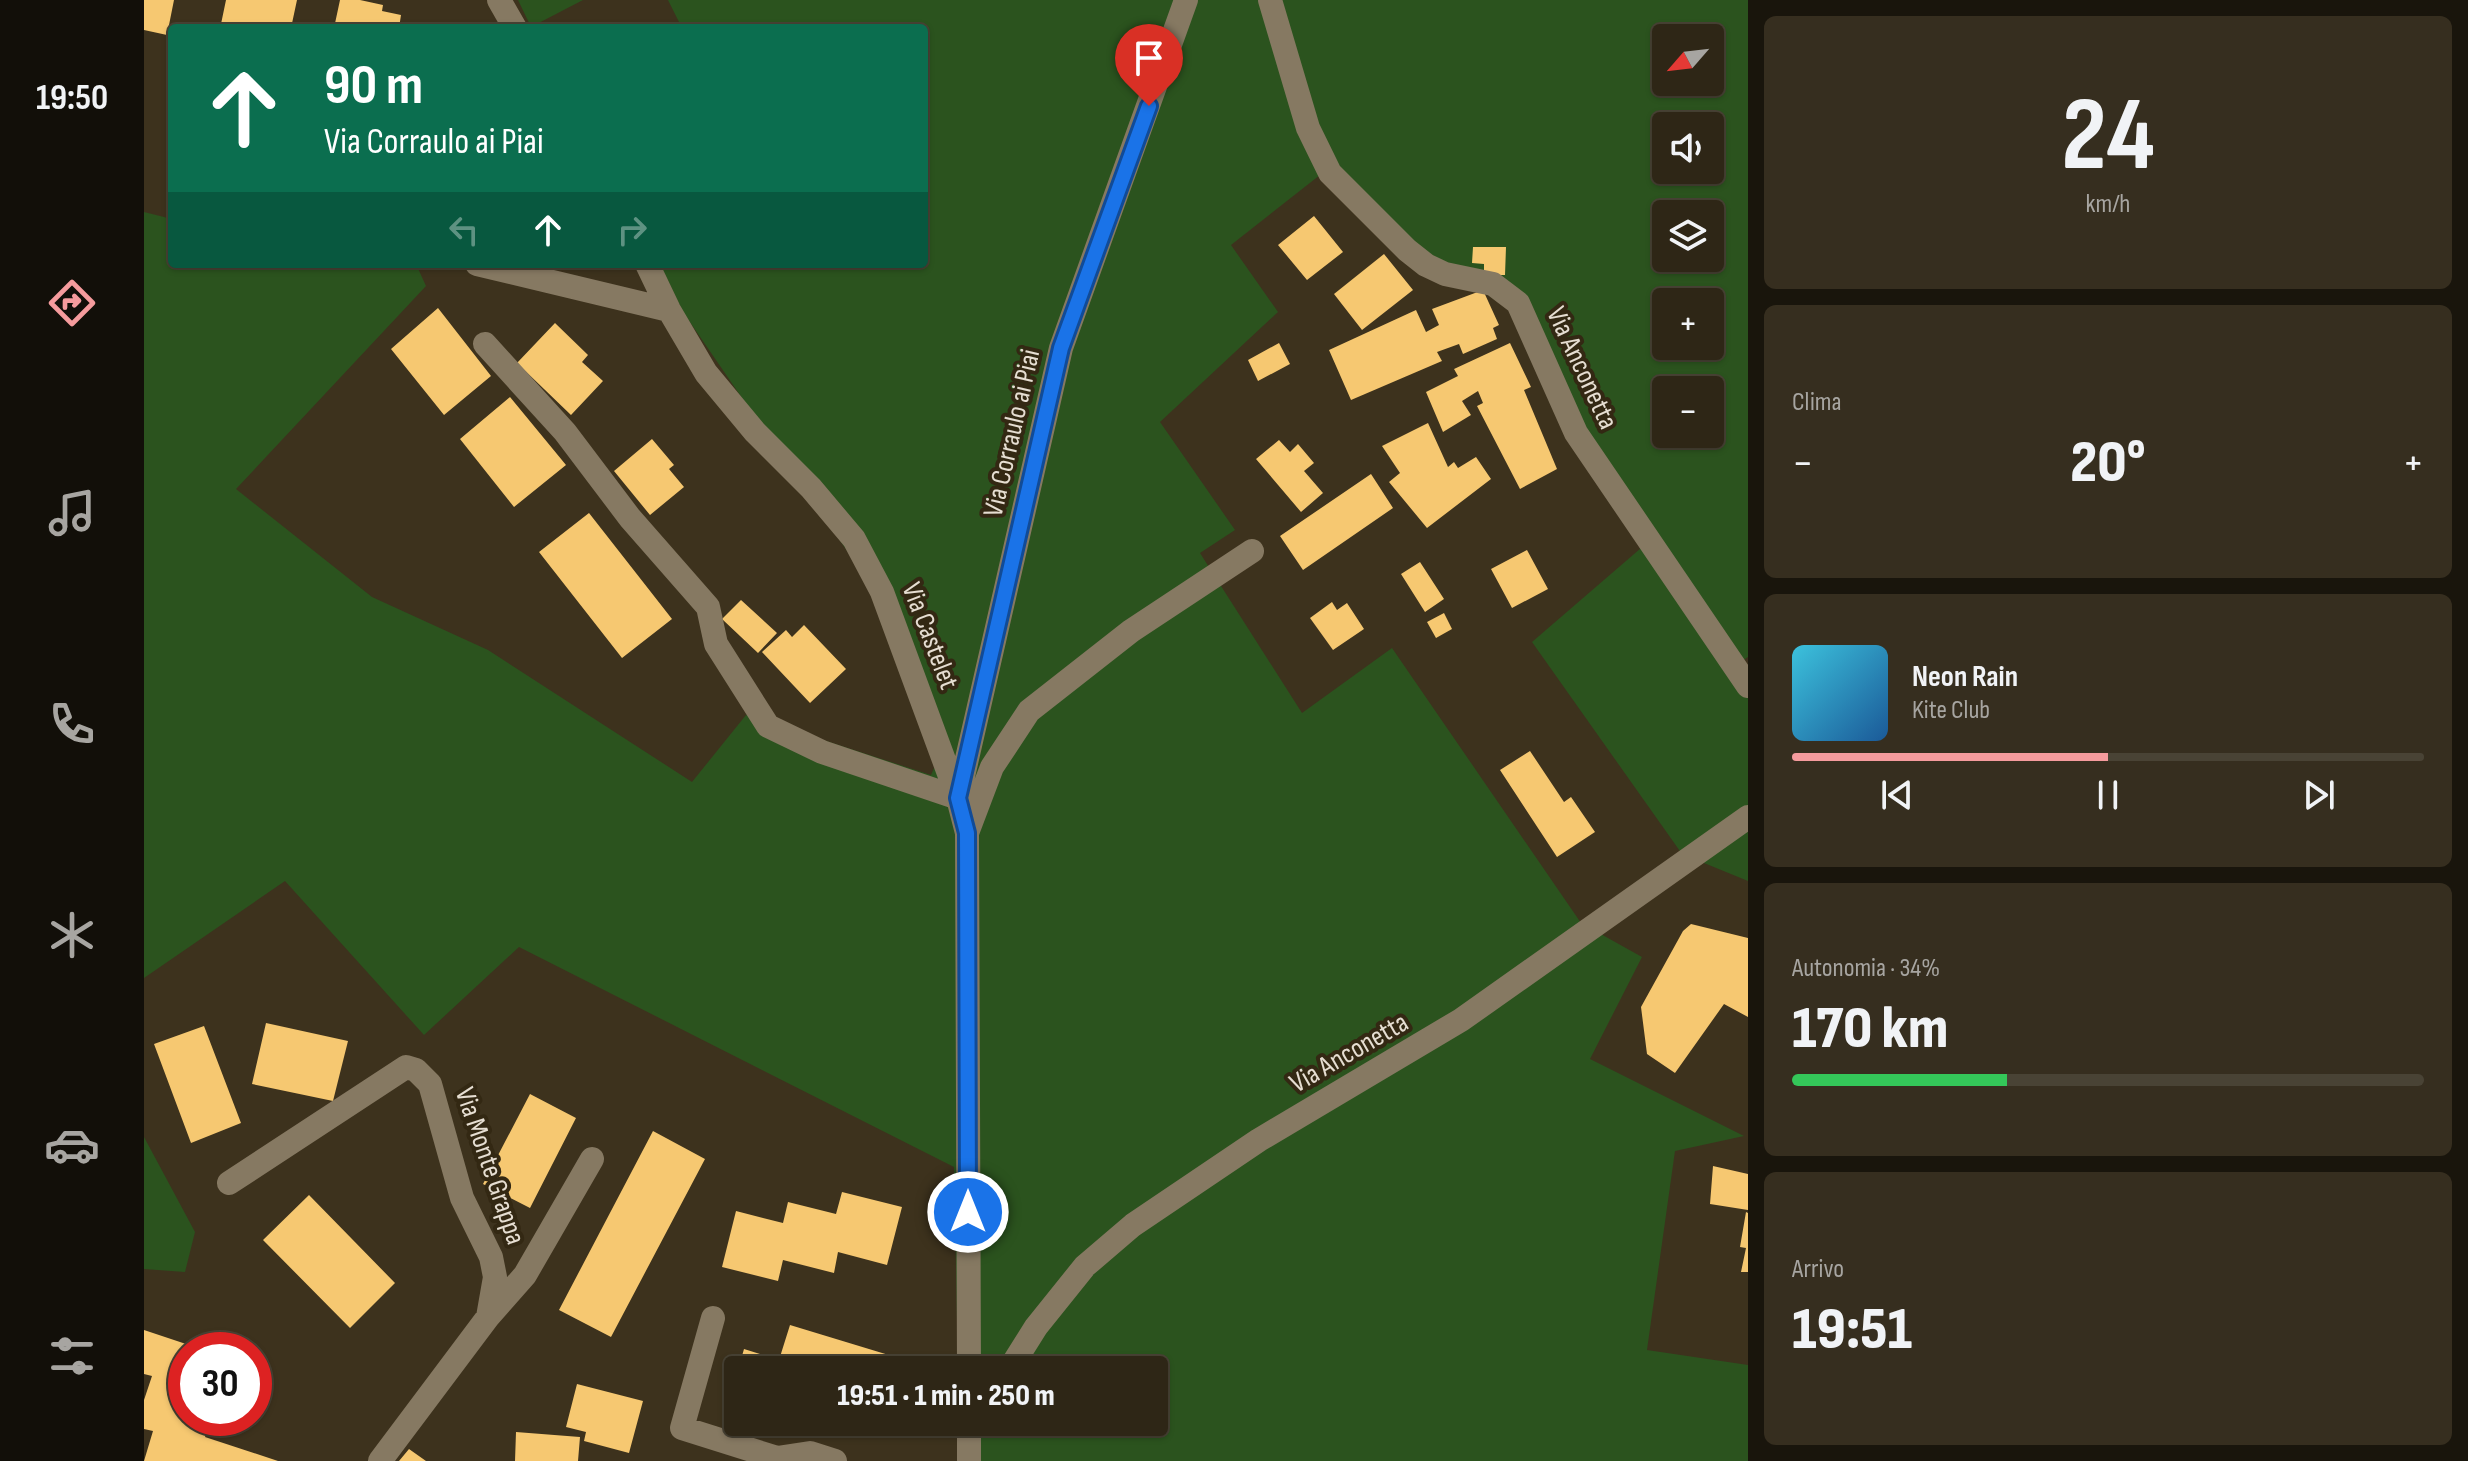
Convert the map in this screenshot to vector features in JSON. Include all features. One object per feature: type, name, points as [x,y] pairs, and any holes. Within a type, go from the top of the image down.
[{"type":"street","points":[[499,0],[513,24]]},
{"type":"street","name":"Via Corraulo ai Piai","points":[[958,798],[1061,348],[1186,0]]},
{"type":"street","name":"Via Anconetta","points":[[1270,0],[1308,128],[1330,173],[1426,265],[1445,274],[1493,284],[1518,303],[1576,433],[1748,686]]},
{"type":"street","points":[[494,268],[669,310]]},
{"type":"street","name":"Via Castelet","points":[[649,268],[669,310],[706,373],[730,404],[811,488],[854,539],[882,592],[958,798]]},
{"type":"street","points":[[485,344],[565,432],[630,518],[708,607],[716,644],[768,726],[822,752],[958,798],[967,833],[969,1356]]},
{"type":"street","points":[[967,833],[992,767],[1029,711],[1131,631],[1252,551]]},
{"type":"street","name":"Via Anconetta","points":[[1018,1356],[1036,1327],[1085,1266],[1133,1225],[1259,1140],[1461,1020],[1748,817]]},
{"type":"street","name":"Via Monte Grappa","points":[[229,1183],[406,1067],[416,1070],[430,1084],[462,1198],[491,1257],[495,1277],[488,1317]]},
{"type":"street","name":"Via Monte Grappa","points":[[380,1461],[488,1317],[525,1275],[592,1159]]},
{"type":"street","points":[[713,1318],[682,1428],[777,1458],[810,1453],[835,1461]]},
{"type":"green space","points":[[518,0],[583,0],[537,24],[530,24]]},
{"type":"green space","points":[[668,0],[1748,0],[1748,657],[1732,667],[1748,690],[1748,881],[1682,854],[1532,642],[1648,542],[1512,312],[1320,175],[1231,245],[1278,312],[1160,422],[1235,530],[1200,553],[1302,713],[1392,648],[1581,923],[1642,957],[1590,1059],[1744,1136],[1675,1151],[1647,1350],[1748,1365],[1748,1461],[959,1461],[958,1436],[1168,1436],[1168,1356],[958,1356],[954,1167],[519,947],[424,1035],[285,881],[144,978],[144,212],[168,218],[168,268],[418,268],[426,286],[236,489],[372,597],[488,650],[692,782],[746,715],[931,775],[947,739],[900,628],[683,312],[662,268],[928,268],[928,24],[680,24]]},
{"type":"green space","points":[[144,1137],[195,1232],[185,1272],[144,1269]]},
{"type":"building","points":[[144,0],[174,0],[167,35],[144,30]]},
{"type":"building","points":[[226,0],[297,0],[292,24],[221,24]]},
{"type":"building","points":[[340,0],[383,5],[382,11],[401,15],[400,24],[335,24]]},
{"type":"building","points":[[1314,216],[1343,252],[1307,280],[1278,245]]},
{"type":"building","points":[[1473,247],[1506,247],[1505,275],[1484,275],[1484,264],[1472,263]]},
{"type":"building","points":[[1384,254],[1413,290],[1362,330],[1334,294]]},
{"type":"building","points":[[1483,290],[1499,325],[1493,328],[1497,339],[1463,354],[1459,344],[1437,352],[1442,361],[1351,400],[1329,350],[1416,310],[1426,332],[1439,325],[1432,309]]},
{"type":"building","points":[[438,308],[491,376],[444,415],[391,349]]},
{"type":"building","points":[[555,323],[588,355],[582,362],[603,381],[571,415],[517,363]]},
{"type":"building","points":[[1279,343],[1290,364],[1258,381],[1248,360]]},
{"type":"building","points":[[1510,343],[1531,387],[1524,390],[1557,469],[1520,489],[1477,406],[1483,403],[1478,391],[1462,401],[1471,415],[1443,432],[1426,392],[1458,376],[1454,369]]},
{"type":"building","points":[[510,397],[566,465],[514,507],[460,439]]},
{"type":"building","points":[[1428,423],[1448,467],[1454,462],[1458,468],[1476,457],[1491,479],[1427,528],[1389,482],[1400,473],[1382,446]]},
{"type":"building","points":[[652,439],[674,465],[669,469],[684,487],[650,515],[614,471]]},
{"type":"building","points":[[1279,440],[1290,452],[1298,444],[1314,463],[1304,471],[1323,493],[1301,512],[1256,459]]},
{"type":"building","points":[[1371,474],[1393,508],[1303,570],[1280,536]]},
{"type":"building","points":[[589,513],[672,619],[622,658],[539,552]]},
{"type":"building","points":[[1527,550],[1548,589],[1512,608],[1491,569]]},
{"type":"building","points":[[1420,562],[1444,599],[1425,612],[1401,574]]},
{"type":"building","points":[[741,600],[777,633],[758,653],[722,619]]},
{"type":"building","points":[[1332,602],[1337,610],[1347,603],[1364,629],[1333,650],[1310,618]]},
{"type":"building","points":[[1444,613],[1452,629],[1436,638],[1427,622]]},
{"type":"building","points":[[804,625],[846,669],[810,703],[762,652],[786,630],[792,637]]},
{"type":"building","points":[[1530,751],[1564,802],[1571,797],[1595,832],[1557,857],[1500,770]]},
{"type":"building","points":[[1691,924],[1748,938],[1748,1017],[1724,1004],[1675,1073],[1647,1054],[1641,1007],[1683,931]]},
{"type":"building","points":[[266,1023],[348,1041],[333,1101],[252,1084]]},
{"type":"building","points":[[204,1026],[241,1123],[191,1143],[154,1044]]},
{"type":"building","points":[[530,1094],[576,1118],[530,1208],[483,1184]]},
{"type":"building","points":[[653,1131],[705,1159],[611,1337],[559,1310]]},
{"type":"building","points":[[1713,1166],[1748,1174],[1748,1210],[1710,1204]]},
{"type":"building","points":[[842,1192],[902,1207],[887,1265],[838,1252],[834,1273],[783,1260],[778,1281],[722,1267],[736,1211],[783,1223],[788,1202],[836,1214]]},
{"type":"building","points":[[309,1195],[395,1283],[350,1328],[263,1240]]},
{"type":"building","points":[[1746,1212],[1748,1272],[1741,1272],[1746,1248],[1740,1247]]},
{"type":"building","points":[[790,1325],[892,1356],[780,1356]]},
{"type":"building","points":[[144,1330],[168,1338],[168,1436],[205,1436],[278,1461],[144,1461],[153,1431],[144,1429],[144,1400],[152,1376],[144,1374]]},
{"type":"building","points":[[744,1349],[766,1356],[742,1356]]},
{"type":"building","points":[[577,1384],[643,1401],[629,1453],[584,1441],[586,1432],[566,1427]]},
{"type":"building","points":[[516,1432],[580,1437],[578,1461],[515,1461]]},
{"type":"building","points":[[409,1449],[426,1461],[399,1461]]},
{"type":"route","points":[[968,1212],[967,833],[958,798],[1061,348],[1149,106]]}]
